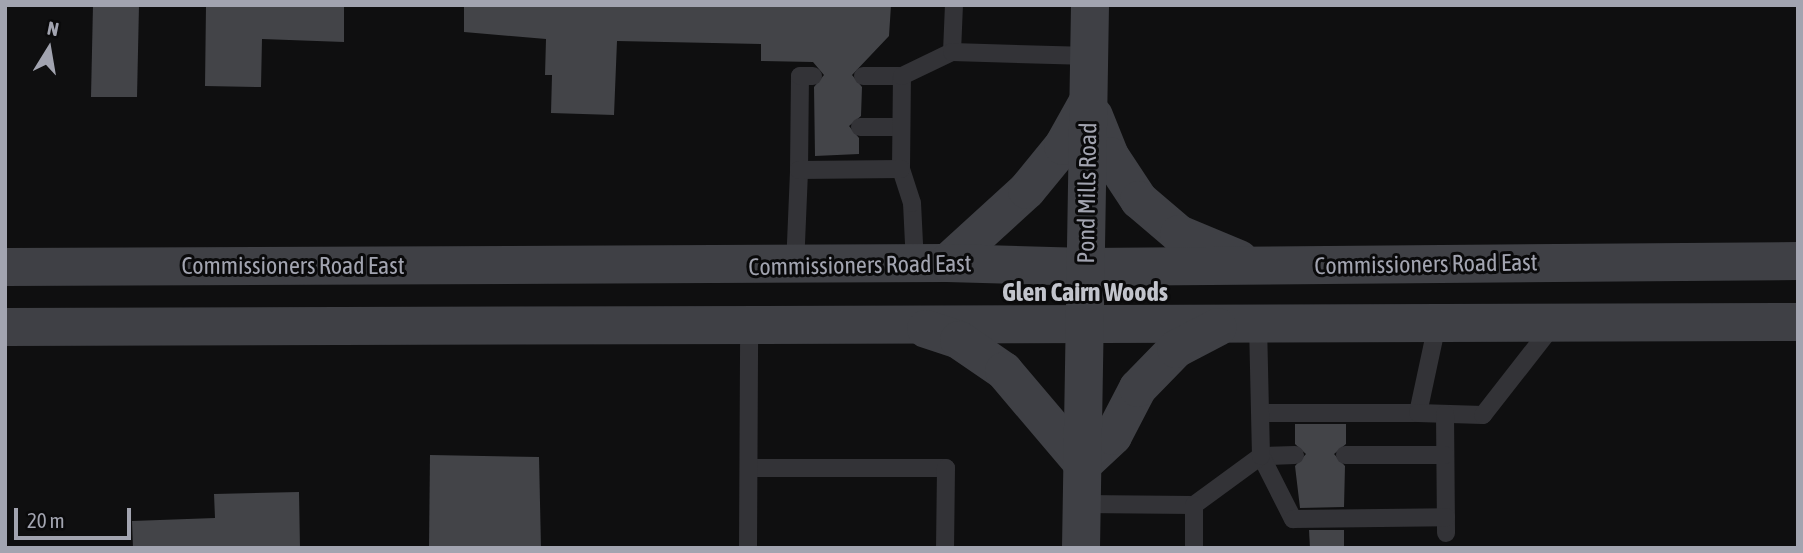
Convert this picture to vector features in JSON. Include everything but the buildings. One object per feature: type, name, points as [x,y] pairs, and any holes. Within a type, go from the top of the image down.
[{"type":"main road","name":"Pond Mills Road","points":[[1081,548],[1090,5]]},
{"type":"main road","points":[[931,264],[1027,190],[1063,146],[1088,101]]},
{"type":"main road","points":[[1088,101],[1110,156],[1139,200],[1179,234],[1227,257],[1279,266]]},
{"type":"main road","name":"Commissioners Road East","points":[[5,267],[794,267],[931,264],[1086,267],[1798,261]]},
{"type":"main road","points":[[907,322],[959,340],[1004,371],[1083,464],[1113,436],[1138,388],[1176,349],[1241,324]]},
{"type":"main road","points":[[5,327],[907,322],[1798,322]]},
{"type":"lane","points":[[952,52],[954,5]]},
{"type":"lane","points":[[863,76],[902,76],[952,52],[1090,56]]},
{"type":"lane","points":[[794,267],[799,170],[807,127],[800,76],[813,76]]},
{"type":"lane","points":[[902,76],[901,169],[931,264]]},
{"type":"lane","points":[[860,128],[901,127]]},
{"type":"lane","points":[[799,170],[901,169]]},
{"type":"lane","points":[[748,548],[749,323]]},
{"type":"lane","points":[[1261,413],[1483,415],[1555,323]]},
{"type":"lane","points":[[1241,324],[1261,413],[1261,456],[1293,519],[1446,525],[1445,414]]},
{"type":"lane","points":[[1418,414],[1437,324]]},
{"type":"lane","points":[[1082,504],[1194,505],[1261,456],[1295,455]]},
{"type":"lane","points":[[1345,455],[1446,455]]},
{"type":"lane","points":[[749,468],[946,468],[945,548]]},
{"type":"lane","points":[[1194,505],[1194,548]]},
{"type":"district","name":"Glen Cairn Woods","points":[[1085,293]]}]
